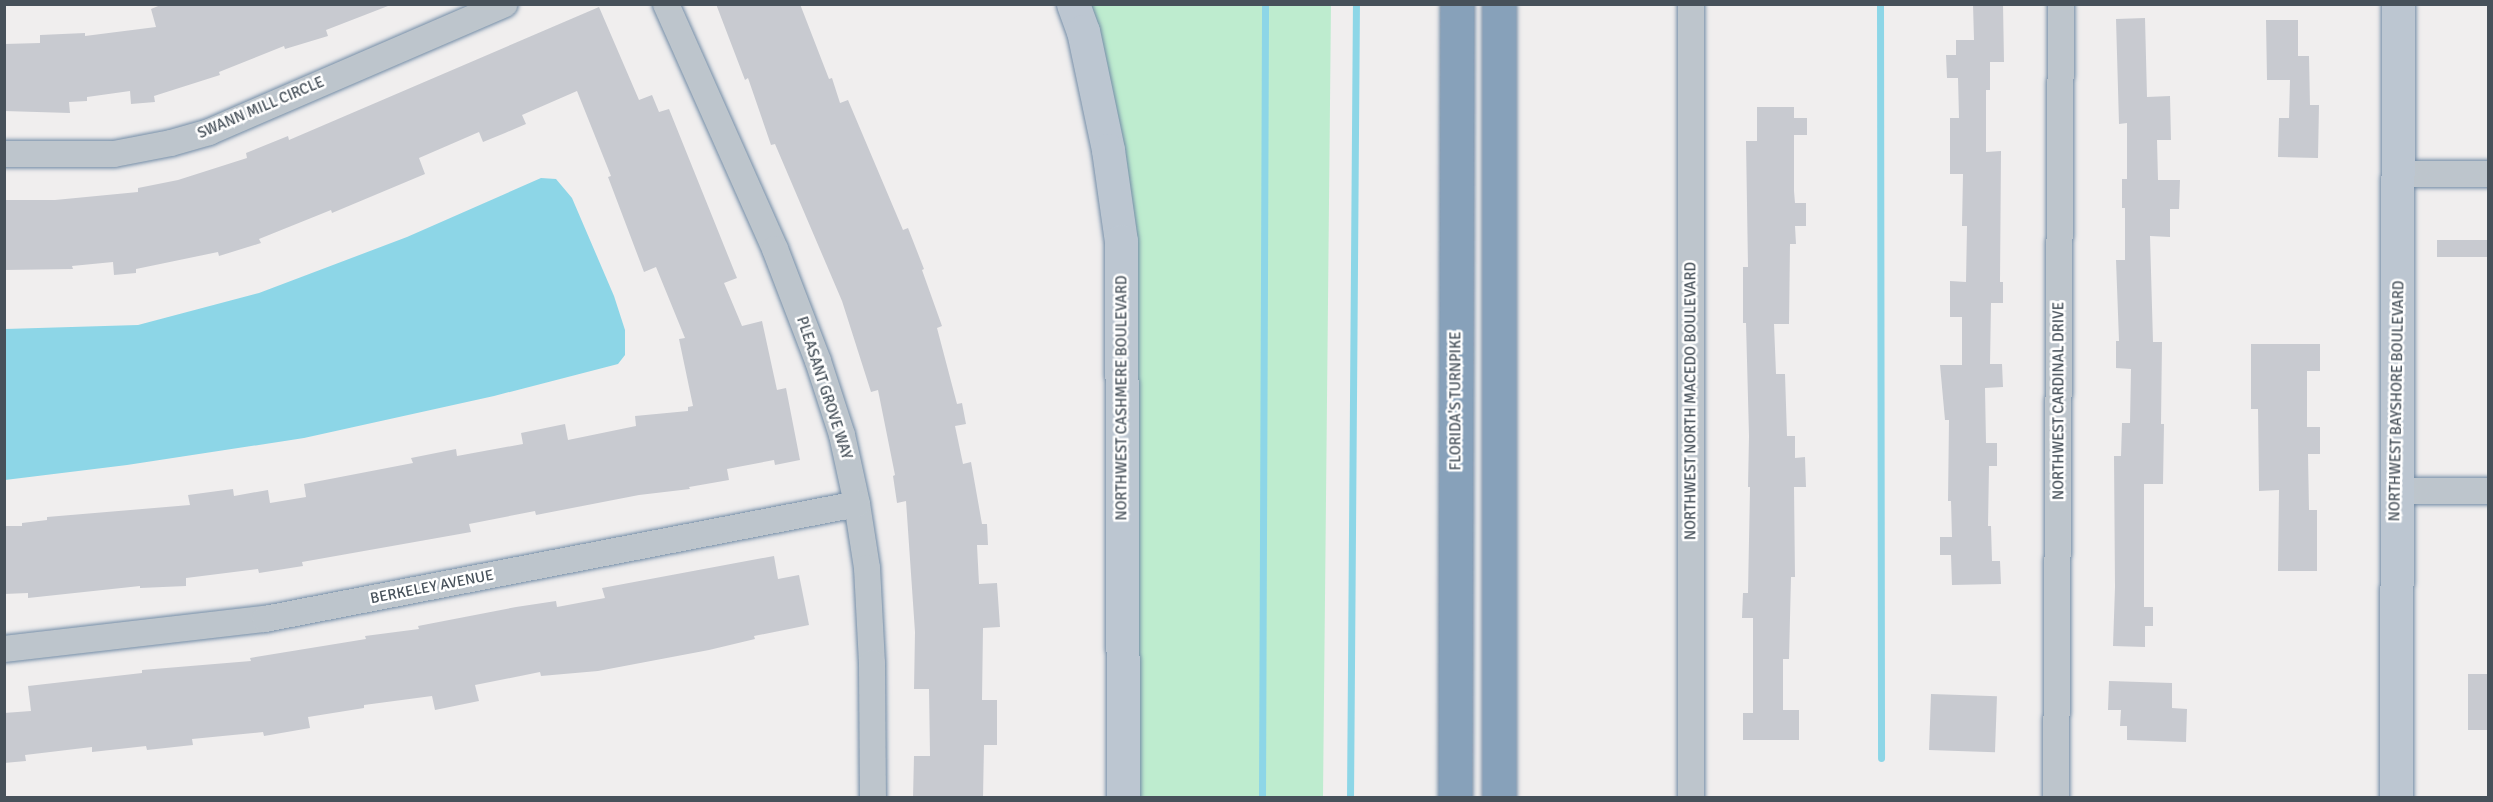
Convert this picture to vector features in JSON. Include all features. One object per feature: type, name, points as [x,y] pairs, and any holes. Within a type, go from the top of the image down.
[{"type":"highway","name":"FLORIDA'S TURNPIKE","points":[[1455,798],[1457,4]]},
{"type":"highway","points":[[1499,798],[1500,4]]},
{"type":"street","name":"SWANN MILL CIRCLE","points":[[4,154],[114,154],[171,143],[209,132],[505,4]]},
{"type":"street","name":"PLEASANT GROVE WAY","points":[[666,4],[775,249],[819,361],[842,435],[857,504],[867,568],[872,663],[873,798]]},
{"type":"street","name":"NORTHWEST CASHMERE BOULEVARD","points":[[1073,4],[1083,31],[1108,150],[1121,241],[1123,798]]},
{"type":"street","name":"NORTHWEST NORTH MACEDO BOULEVARD","points":[[1691,4],[1691,798]]},
{"type":"street","name":"NORTHWEST CARDINAL DRIVE","points":[[2056,798],[2061,4]]},
{"type":"street","name":"NORTHWEST BAYSHORE BOULEVARD","points":[[2396,798],[2398,4]]},
{"type":"street","points":[[2399,174],[2488,174]]},
{"type":"street","points":[[2396,491],[2488,491]]},
{"type":"street","name":"BERKELEY AVENUE","points":[[4,649],[265,619],[857,504]]},
{"type":"green space","points":[[1086,5],[1331,5],[1323,797],[1135,797],[1133,241]]},
{"type":"water","points":[[541,178],[556,179],[572,198],[614,296],[625,330],[625,355],[618,364],[494,396],[304,438],[127,465],[5,480],[5,329],[138,325],[259,293],[407,237]]},
{"type":"building","points":[[163,4],[388,4],[388,6],[326,30],[328,36],[285,49],[284,46],[219,72],[220,75],[154,96],[155,102],[131,104],[130,91],[87,97],[87,101],[69,102],[70,113],[4,111],[4,44],[40,43],[40,35],[85,33],[85,36],[156,27],[151,9]]},
{"type":"building","points":[[716,4],[800,4],[829,79],[832,78],[840,103],[848,100],[903,230],[908,228],[924,269],[922,270],[942,326],[937,328],[957,404],[962,403],[966,424],[955,426],[963,464],[971,462],[982,524],[987,524],[988,545],[977,545],[979,584],[997,583],[1000,627],[983,628],[982,700],[997,700],[997,745],[984,745],[983,798],[913,798],[914,756],[930,756],[929,689],[914,689],[915,632],[906,501],[897,503],[893,476],[895,475],[878,390],[871,392],[842,301],[775,144],[771,145],[748,78],[745,80]]},
{"type":"building","points":[[1973,4],[2003,4],[2004,62],[1990,62],[1990,90],[1986,90],[1986,152],[2001,151],[2000,282],[2003,282],[2003,303],[1991,303],[1990,364],[2002,364],[2003,387],[1985,388],[1986,443],[1997,443],[1997,466],[1989,466],[1988,526],[1991,526],[1992,561],[2000,561],[2001,584],[1952,585],[1951,555],[1940,555],[1940,537],[1952,537],[1951,501],[1948,501],[1949,420],[1945,420],[1940,365],[1962,365],[1962,317],[1950,317],[1950,281],[1966,282],[1967,226],[1962,226],[1963,174],[1950,174],[1950,118],[1959,118],[1958,78],[1947,78],[1946,55],[1956,55],[1956,40],[1974,40]]},
{"type":"building","points":[[599,7],[639,100],[652,95],[659,112],[669,109],[737,278],[724,283],[742,326],[762,321],[777,390],[786,388],[800,460],[775,465],[774,460],[727,469],[729,480],[689,487],[690,489],[639,495],[536,515],[535,511],[469,524],[471,532],[302,562],[303,566],[259,573],[258,569],[186,578],[186,586],[140,588],[140,586],[28,598],[28,593],[4,594],[4,526],[22,526],[22,523],[47,520],[47,517],[190,505],[188,495],[233,489],[234,496],[268,490],[270,503],[306,497],[304,484],[413,463],[411,458],[456,449],[457,456],[523,444],[521,433],[565,424],[568,440],[636,426],[635,416],[688,411],[688,407],[693,406],[679,339],[685,338],[656,267],[644,272],[608,177],[611,176],[577,91],[522,115],[526,124],[505,133],[483,142],[479,132],[419,158],[425,174],[332,213],[331,210],[259,239],[261,243],[219,256],[218,252],[136,269],[136,273],[114,275],[113,262],[72,266],[73,269],[4,270],[4,200],[55,200],[138,192],[138,188],[178,180],[247,158],[246,153],[288,136],[289,140]]},
{"type":"building","points":[[2145,18],[2147,97],[2170,96],[2171,140],[2157,140],[2158,180],[2180,180],[2179,209],[2170,209],[2170,237],[2150,236],[2153,342],[2162,342],[2161,424],[2164,424],[2163,484],[2144,484],[2144,607],[2153,607],[2153,626],[2145,626],[2145,647],[2113,646],[2114,456],[2121,456],[2122,423],[2130,423],[2131,369],[2116,368],[2116,341],[2119,341],[2116,260],[2125,260],[2125,208],[2122,208],[2122,179],[2127,179],[2127,123],[2119,124],[2116,19]]},
{"type":"building","points":[[2266,20],[2298,20],[2298,56],[2309,56],[2310,105],[2319,105],[2318,158],[2278,157],[2279,118],[2289,118],[2290,80],[2267,80]]},
{"type":"building","points":[[1757,107],[1794,107],[1794,118],[1807,118],[1807,135],[1794,135],[1795,203],[1806,203],[1806,226],[1795,226],[1796,244],[1790,244],[1789,324],[1774,324],[1776,374],[1785,374],[1787,436],[1795,436],[1795,458],[1805,457],[1806,487],[1794,487],[1795,577],[1791,577],[1789,659],[1783,659],[1783,710],[1799,710],[1799,740],[1743,740],[1743,713],[1753,713],[1753,618],[1742,618],[1743,593],[1748,593],[1750,487],[1748,487],[1749,436],[1746,323],[1743,323],[1743,267],[1748,267],[1746,141],[1757,141]]},
{"type":"building","points":[[2437,240],[2488,240],[2488,257],[2437,257]]},
{"type":"building","points":[[2251,344],[2320,344],[2320,371],[2307,371],[2307,427],[2320,427],[2320,454],[2308,454],[2309,510],[2317,510],[2317,571],[2278,571],[2279,490],[2259,491],[2258,409],[2251,409]]},
{"type":"building","points":[[774,556],[778,579],[799,575],[809,625],[754,636],[755,639],[709,650],[598,671],[541,676],[540,672],[475,685],[479,701],[435,710],[432,696],[364,705],[364,708],[308,717],[310,728],[264,736],[263,732],[192,739],[193,745],[147,750],[146,746],[92,752],[92,747],[25,755],[26,761],[4,763],[4,713],[31,711],[28,686],[142,673],[142,670],[251,661],[250,658],[366,639],[365,636],[419,629],[418,626],[516,607],[556,601],[557,607],[605,598],[602,588]]},
{"type":"building","points":[[2468,674],[2488,674],[2488,730],[2468,730]]},
{"type":"building","points":[[2109,681],[2172,683],[2172,708],[2187,709],[2186,742],[2127,740],[2127,726],[2120,726],[2121,710],[2108,710]]},
{"type":"building","points":[[1931,694],[1997,696],[1995,752],[1929,750]]},
{"type":"waterway","points":[[1262,798],[1265,4]]},
{"type":"waterway","points":[[1350,798],[1356,4]]},
{"type":"waterway","points":[[1880,4],[1881,758]]}]
